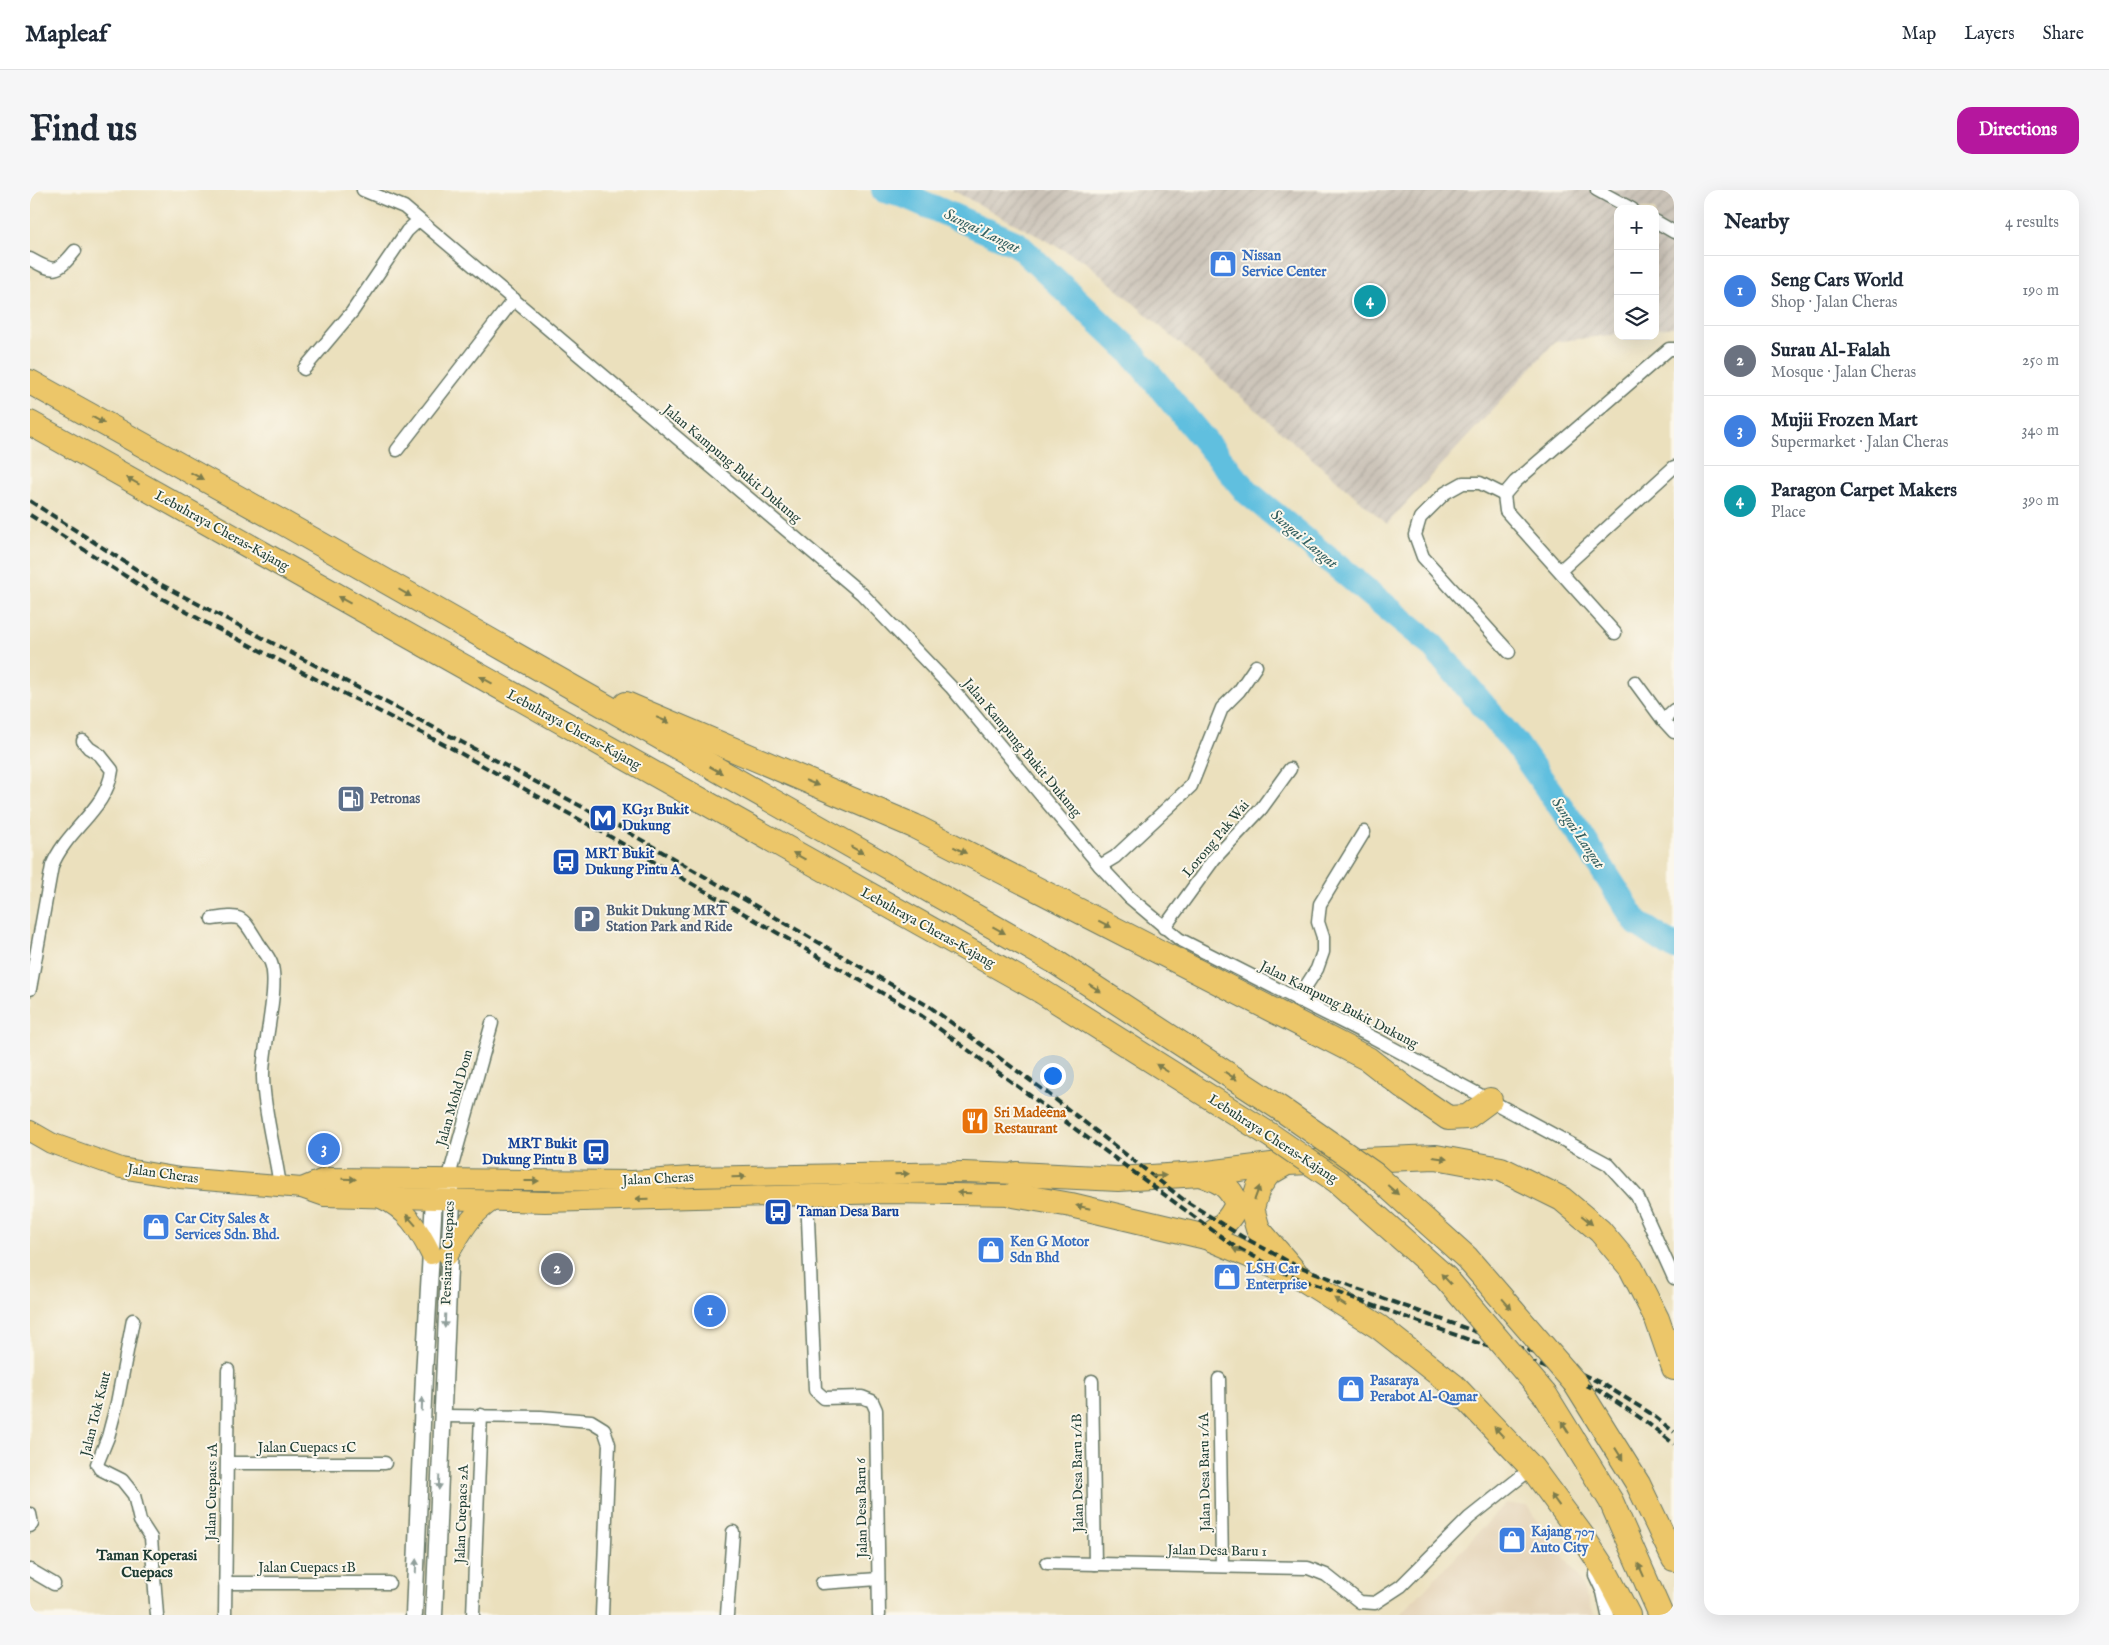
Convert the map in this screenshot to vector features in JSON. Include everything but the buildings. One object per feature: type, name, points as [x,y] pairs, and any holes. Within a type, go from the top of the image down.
[{"type":"highway","name":"Lebuhraya Cheras–Kajang","points":[[30,382],[287,525],[521,660],[1054,961],[1281,1109],[1374,1174],[1467,1258],[1574,1382],[1638,1484],[1674,1559]]},
{"type":"highway","name":"Lebuhraya Cheras–Kajang","points":[[30,424],[1040,991],[1270,1135],[1338,1181],[1445,1277],[1546,1396],[1611,1501],[1660,1615]]},
{"type":"highway","points":[[521,660],[914,826],[1368,1059],[1448,1118],[1467,1117],[1490,1100]]},
{"type":"highway","points":[[1014,1185],[1200,1174],[1287,1163],[1436,1156],[1501,1169],[1562,1199],[1600,1231],[1631,1268],[1657,1319],[1674,1368]]},
{"type":"highway","points":[[1287,1163],[1268,1174],[1258,1188],[1252,1208],[1258,1229],[1300,1277]]},
{"type":"highway","points":[[1200,1174],[1219,1181],[1232,1191],[1237,1204],[1232,1216],[1222,1228],[1206,1237]]},
{"type":"highway","points":[[1014,1185],[1071,1204],[1206,1237],[1300,1277],[1379,1328],[1454,1386],[1532,1468],[1583,1537],[1605,1571],[1628,1615]]},
{"type":"main road","name":"Jalan Cheras","points":[[30,1131],[52,1142],[121,1168],[180,1178],[302,1188],[325,1196],[379,1198],[691,1177],[963,1172],[1014,1185]]},
{"type":"main road","name":"Jalan Cheras","points":[[302,1188],[326,1178],[492,1201],[545,1202],[936,1193],[1014,1185]]},
{"type":"main road","points":[[379,1198],[390,1202],[408,1216],[440,1255],[478,1210],[492,1201]]},
{"type":"street","name":"Jalan Kampung Bukit Dukung","points":[[363,190],[404,208],[419,220],[862,594],[951,687],[1100,866],[1129,897],[1164,928],[1179,939],[1374,1038],[1608,1164],[1637,1196],[1674,1278]]},
{"type":"street","points":[[1597,190],[1625,205]]},
{"type":"street","points":[[304,369],[352,312],[407,231],[419,220]]},
{"type":"street","points":[[1659,223],[1674,232]]},
{"type":"street","points":[[30,259],[47,269],[54,270],[61,268],[75,251]]},
{"type":"street","points":[[397,450],[514,299]]},
{"type":"street","points":[[1615,633],[1506,511],[1504,495],[1515,482],[1669,349],[1674,349]]},
{"type":"street","points":[[1560,570],[1674,467]]},
{"type":"street","points":[[1504,495],[1480,483],[1463,483],[1445,493],[1420,518],[1415,535],[1423,556],[1509,652]]},
{"type":"street","points":[[1100,866],[1114,857],[1191,786],[1222,708],[1239,690],[1256,666]]},
{"type":"street","points":[[1635,682],[1674,732]]},
{"type":"street","points":[[1663,720],[1674,710]]},
{"type":"street","points":[[30,989],[52,866],[57,852],[105,794],[111,777],[112,770],[100,755],[89,748],[83,741]]},
{"type":"street","name":"Lorong Pak Wai","points":[[1164,928],[1214,859],[1260,809],[1290,769]]},
{"type":"street","points":[[1297,1000],[1317,969],[1323,952],[1323,937],[1318,922],[1320,904],[1364,832]]},
{"type":"street","points":[[212,919],[235,916],[244,920],[271,964],[273,986],[263,1076],[267,1119],[277,1161],[280,1186]]},
{"type":"street","name":"Jalan Mohd Dom","points":[[444,1193],[492,1023]]},
{"type":"street","name":"Persiaran Cuepacs","points":[[414,1615],[423,1386],[440,1255],[444,1193]]},
{"type":"street","name":"Jalan Desa Baru 6","points":[[807,1195],[815,1390],[824,1398],[862,1397],[872,1401],[876,1410],[879,1615]]},
{"type":"street","name":"Persiaran Cuepacs","points":[[434,1615],[442,1416],[440,1255]]},
{"type":"street","name":"Jalan Tok Kaut","points":[[133,1320],[108,1437],[97,1464],[100,1470],[122,1480],[134,1495],[140,1521],[151,1538],[157,1615]]},
{"type":"street","name":"Jalan Cuepacs 1A","points":[[225,1615],[228,1370]]},
{"type":"street","name":"Jalan Desa Baru 1/1A","points":[[1219,1379],[1222,1565]]},
{"type":"street","name":"Jalan Desa Baru 1/1B","points":[[1092,1381],[1095,1564]]},
{"type":"street","points":[[442,1416],[481,1415],[591,1421],[604,1429],[609,1444],[602,1615]]},
{"type":"street","name":"Jalan Cuepacs 2A","points":[[473,1615],[481,1415]]},
{"type":"street","name":"Jalan Cuepacs 1C","points":[[228,1463],[385,1463]]},
{"type":"street","name":"Jalan Desa Baru 1","points":[[1048,1563],[1308,1568],[1326,1575],[1360,1602],[1375,1603],[1401,1586],[1469,1518],[1532,1468]]},
{"type":"street","points":[[30,1514],[32,1524],[30,1526]]},
{"type":"street","points":[[727,1615],[733,1532]]},
{"type":"street","points":[[1583,1537],[1589,1560],[1603,1592],[1608,1615]]},
{"type":"street","points":[[30,1570],[54,1584]]},
{"type":"street","points":[[822,1583],[878,1579]]},
{"type":"street","name":"Jalan Cuepacs 1B","points":[[225,1583],[389,1583]]},
{"type":"shaded area","points":[[952,190],[1674,190],[1674,327],[1659,329],[1659,205],[1614,205],[1614,335],[1555,342],[1387,524],[1086,262]]},
{"type":"shaded area","name":"Kajang 707 Auto City","points":[[1506,1503],[1527,1506],[1576,1573],[1595,1615],[1400,1615]]},
{"type":"waterway","name":"Sungai Langat","points":[[884,190],[906,196],[1017,244],[1131,352],[1247,492],[1430,643],[1516,744],[1580,834],[1637,923],[1674,947]]},
{"type":"railway","points":[[30,501],[156,582],[614,824],[930,1007],[1046,1092],[1184,1200],[1241,1236],[1293,1264],[1546,1357],[1603,1384],[1650,1413],[1674,1432]]},
{"type":"railway","points":[[30,515],[152,593],[212,626],[451,748],[609,836],[922,1016],[1234,1246],[1289,1275],[1542,1366],[1600,1391],[1645,1421],[1674,1444]]},
{"type":"place","name":"Nissan Service Center","points":[[1223,264]]},
{"type":"place","name":"Paragon Carpet Makers","points":[[1370,301]]},
{"type":"place","name":"Petronas","points":[[351,799]]},
{"type":"place","name":"KG31 Bukit Dukung","points":[[603,818]]},
{"type":"place","name":"MRT Bukit Dukung Pintu A","points":[[566,862]]},
{"type":"place","name":"Bukit Dukung MRT Station Park and Ride","points":[[587,919]]},
{"type":"place","name":"Sri Madeena Restaurant","points":[[975,1121]]},
{"type":"place","name":"Mujii Frozen Mart","points":[[324,1149]]},
{"type":"place","name":"MRT Bukit Dukung Pintu B","points":[[596,1152]]},
{"type":"place","name":"Taman Desa Baru","points":[[778,1212]]},
{"type":"place","name":"Car City Sales & Services Sdn. Bhd.","points":[[156,1227]]},
{"type":"place","name":"Ken G Motor Sdn Bhd","points":[[991,1250]]},
{"type":"place","name":"Surau Al-Falah","points":[[557,1269]]},
{"type":"place","name":"LSH Car Enterprise","points":[[1227,1277]]},
{"type":"place","name":"Seng Cars World","points":[[710,1311]]},
{"type":"place","name":"Pasaraya Perabot Al-Qamar","points":[[1351,1389]]},
{"type":"place","name":"Kajang 707 Auto City","points":[[1512,1540]]},
{"type":"district","name":"Taman Koperasi Cuepacs","points":[[147,1564]]}]
